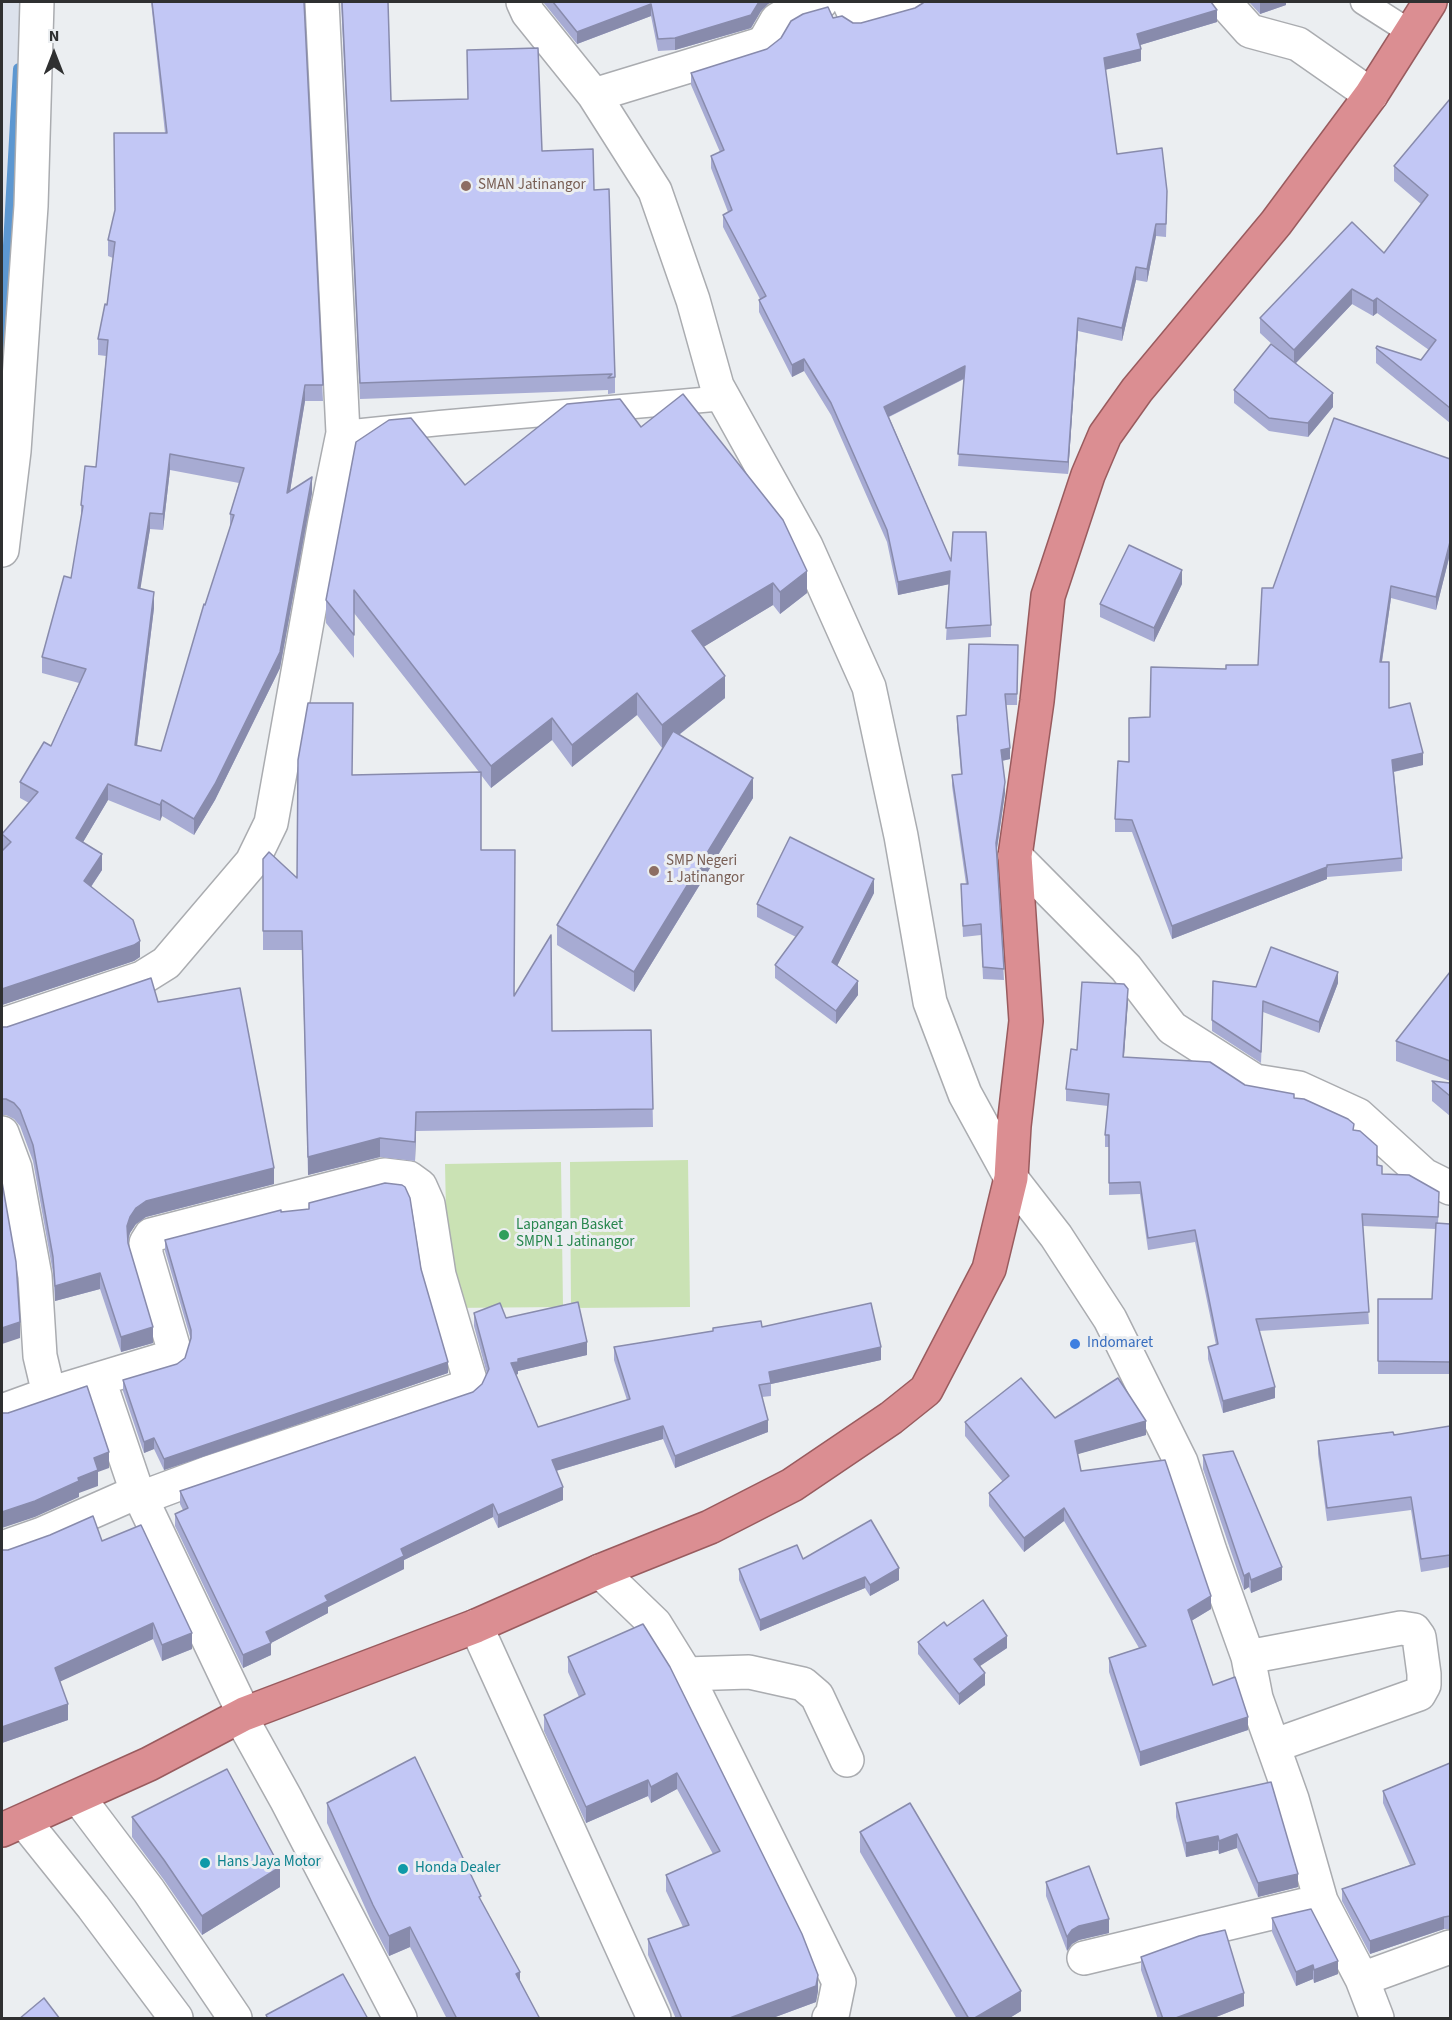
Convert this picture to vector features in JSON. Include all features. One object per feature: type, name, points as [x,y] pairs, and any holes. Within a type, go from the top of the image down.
[{"type":"highway","points":[[13,1825],[149,1764],[242,1715],[476,1626],[600,1571],[710,1527],[792,1485],[891,1418],[926,1390],[989,1269],[1011,1178],[1014,1126],[1026,1021],[1015,856],[1037,701],[1048,596],[1088,475],[1105,435],[1144,381],[1276,223],[1371,95],[1430,2]]},
{"type":"street","points":[[2,550],[14,451],[31,206],[37,2]]},
{"type":"street","points":[[2,1025],[142,978],[166,963],[252,862],[271,823],[323,532],[343,434],[322,2]]},
{"type":"street","points":[[523,2],[528,13],[594,95],[655,190],[693,300],[717,386],[806,546],[869,687],[901,836],[930,1002],[965,1094],[1011,1178],[1056,1236],[1110,1319],[1181,1462],[1248,1657],[1256,1698],[1292,1799],[1321,1901],[1362,1979],[1377,2019]]},
{"type":"street","points":[[594,95],[758,45],[765,41],[777,20],[796,9],[821,2]]},
{"type":"street","points":[[849,2],[854,15],[858,17],[910,2]]},
{"type":"street","points":[[1224,2],[1250,31],[1298,44],[1371,95]]},
{"type":"street","points":[[1015,856],[1126,968],[1173,1028],[1255,1081],[1299,1088],[1358,1115],[1424,1175],[1450,1188]]},
{"type":"street","points":[[2,1133],[15,1168],[35,1276],[40,1356],[49,1394]]},
{"type":"street","points":[[2,1412],[49,1394],[171,1357],[172,1346],[146,1254],[146,1243],[151,1235],[384,1175],[409,1178],[420,1186],[428,1204],[439,1275],[470,1380],[466,1387],[139,1495],[2,1548]]},
{"type":"street","points":[[99,1380],[139,1495],[242,1715],[400,2019]]},
{"type":"street","points":[[600,1571],[655,1624],[686,1674],[839,1982],[832,2016],[829,2019]]},
{"type":"street","points":[[476,1626],[654,2019]]},
{"type":"street","points":[[1248,1657],[1401,1628],[1414,1630],[1419,1637],[1424,1674],[1424,1685],[1419,1694],[1273,1746]]},
{"type":"street","points":[[686,1674],[749,1672],[803,1684],[817,1696],[847,1760]]},
{"type":"street","points":[[78,1797],[149,1891],[235,2019]]},
{"type":"street","points":[[13,1825],[93,1907],[176,2019]]},
{"type":"street","points":[[1084,1958],[1321,1901]]},
{"type":"street","points":[[1362,1979],[1450,1947]]},
{"type":"lane","points":[[1363,2],[1410,32]]},
{"type":"lane","points":[[343,434],[440,423],[725,399]]},
{"type":"shaded area","points":[[2,2],[24,2],[5,285],[2,369]]},
{"type":"green space","points":[[688,1160],[690,1307],[571,1308],[570,1162]]},
{"type":"green space","name":"Lapangan Basket SMPN 1 Jatinangor","points":[[561,1162],[563,1307],[448,1308],[445,1164]]},
{"type":"building","points":[[152,2],[304,2],[323,385],[305,385],[287,493],[312,477],[280,652],[215,784],[194,819],[162,800],[160,805],[108,784],[76,838],[102,854],[84,881],[133,920],[140,941],[134,945],[2,989],[2,851],[11,842],[2,834],[38,792],[20,782],[44,742],[51,746],[86,669],[42,657],[64,576],[71,578],[83,506],[81,505],[85,466],[96,467],[108,340],[98,339],[105,304],[107,305],[115,242],[108,240],[115,210],[114,133],[167,133]],"holes":[[[170,454],[244,468],[230,514],[234,515],[204,604],[161,751],[135,745],[154,592],[138,588],[150,513],[163,514]]]},
{"type":"building","name":"SMAN Jatinangor","points":[[342,2],[388,2],[391,101],[468,99],[467,50],[538,48],[542,151],[593,149],[594,190],[609,189],[615,377],[608,378],[612,374],[360,383]]},
{"type":"building","points":[[553,2],[759,2],[751,15],[675,38],[658,39],[651,4],[577,32]]},
{"type":"building","points":[[924,2],[1211,2],[1217,10],[1137,34],[1141,49],[1104,58],[1117,154],[1162,148],[1167,191],[1166,224],[1156,224],[1147,269],[1136,267],[1122,328],[1078,318],[1068,462],[958,454],[965,366],[884,407],[951,561],[953,532],[986,532],[991,625],[946,628],[950,571],[898,582],[887,530],[831,403],[804,359],[792,365],[759,300],[766,296],[723,215],[732,210],[711,156],[724,150],[691,73],[767,49],[781,38],[791,21],[803,14],[828,7],[833,18],[842,16],[853,23],[861,23],[915,8]]},
{"type":"building","points":[[1450,99],[1450,408],[1376,348],[1377,346],[1421,360],[1436,340],[1377,298],[1373,301],[1352,289],[1294,350],[1260,318],[1352,222],[1384,253],[1428,195],[1394,166]]},
{"type":"building","points":[[1271,344],[1333,393],[1308,423],[1269,418],[1234,390]]},
{"type":"building","points":[[683,394],[783,520],[807,571],[780,592],[773,583],[692,631],[725,676],[662,725],[637,693],[572,745],[552,718],[491,766],[354,590],[354,635],[326,600],[356,442],[389,420],[411,418],[465,485],[567,404],[620,399],[641,427]]},
{"type":"building","points":[[1334,418],[1450,459],[1450,542],[1436,597],[1391,586],[1380,662],[1389,662],[1389,708],[1410,703],[1423,753],[1392,760],[1402,858],[1327,865],[1327,867],[1172,926],[1132,820],[1115,819],[1118,761],[1129,762],[1129,718],[1150,717],[1151,667],[1226,669],[1226,665],[1258,665],[1262,588],[1273,588]]},
{"type":"building","points":[[1129,545],[1182,570],[1154,628],[1100,604]]},
{"type":"building","points":[[969,644],[1018,645],[1017,694],[1005,694],[1010,748],[1001,750],[1005,782],[996,843],[1004,969],[983,967],[981,924],[963,926],[961,884],[968,884],[952,775],[962,774],[957,716],[966,715]]},
{"type":"building","points":[[308,703],[353,703],[352,775],[481,772],[481,850],[515,850],[514,996],[551,935],[552,1031],[651,1030],[653,1109],[416,1112],[415,1142],[380,1138],[308,1157],[302,931],[263,931],[263,859],[269,852],[297,878],[298,760]]},
{"type":"building","name":"SMP Negeri 1 Jatinangor","points":[[673,731],[753,778],[634,972],[557,925]]},
{"type":"building","points":[[790,837],[874,879],[832,962],[858,981],[836,1011],[775,965],[803,927],[757,904]]},
{"type":"building","points":[[1271,947],[1338,972],[1319,1022],[1263,1001],[1261,1052],[1212,1020],[1213,981],[1256,987]]},
{"type":"building","points":[[1450,972],[1450,1061],[1396,1041]]},
{"type":"building","points":[[151,978],[158,1002],[240,988],[274,1168],[146,1201],[136,1208],[127,1226],[128,1243],[153,1327],[121,1337],[100,1273],[55,1286],[53,1257],[33,1145],[20,1110],[14,1103],[2,1099],[2,1027]]},
{"type":"building","points":[[1082,982],[1124,984],[1128,989],[1123,1057],[1210,1062],[1245,1085],[1294,1094],[1294,1098],[1304,1099],[1354,1124],[1353,1130],[1360,1131],[1377,1146],[1377,1165],[1382,1166],[1382,1174],[1409,1175],[1439,1192],[1438,1217],[1362,1214],[1369,1312],[1256,1319],[1275,1387],[1223,1401],[1208,1347],[1218,1344],[1195,1230],[1148,1238],[1140,1182],[1109,1183],[1109,1135],[1105,1135],[1109,1094],[1066,1089],[1071,1049],[1077,1050]]},
{"type":"building","points":[[1432,1081],[1450,1083],[1450,1096]]},
{"type":"building","points":[[2,1182],[16,1262],[20,1322],[2,1328]]},
{"type":"building","points":[[385,1183],[402,1185],[410,1198],[421,1269],[448,1362],[164,1459],[154,1438],[144,1442],[123,1380],[177,1364],[185,1358],[191,1338],[191,1330],[165,1240],[281,1210],[281,1212],[309,1209],[309,1203]]},
{"type":"building","points":[[1436,1223],[1450,1224],[1450,1362],[1378,1361],[1378,1299],[1432,1299]]},
{"type":"building","points":[[578,1302],[587,1342],[518,1359],[518,1362],[511,1363],[538,1427],[630,1399],[614,1347],[761,1321],[762,1327],[871,1303],[881,1347],[769,1372],[771,1383],[759,1385],[768,1420],[675,1456],[663,1426],[552,1460],[563,1487],[498,1515],[493,1504],[401,1549],[404,1556],[325,1596],[328,1601],[266,1632],[271,1643],[243,1655],[175,1514],[188,1508],[180,1491],[473,1392],[482,1384],[489,1369],[474,1313],[500,1303],[506,1318]]},
{"type":"building","points":[[1021,1378],[1055,1418],[1118,1378],[1146,1421],[1075,1441],[1081,1471],[1165,1460],[1211,1596],[1188,1610],[1213,1685],[1235,1677],[1248,1717],[1140,1752],[1109,1658],[1146,1646],[1064,1508],[1024,1538],[989,1493],[1009,1476],[965,1422]]},
{"type":"building","points":[[87,1386],[109,1452],[94,1458],[98,1470],[35,1501],[2,1512],[2,1413],[8,1413]]},
{"type":"building","points":[[1450,1426],[1450,1555],[1421,1559],[1411,1497],[1327,1508],[1318,1441],[1393,1432],[1394,1435]]},
{"type":"building","points":[[1233,1451],[1282,1567],[1251,1580],[1249,1573],[1244,1576],[1203,1455]]},
{"type":"building","points":[[93,1516],[102,1541],[141,1525],[192,1633],[162,1645],[153,1623],[55,1668],[68,1704],[2,1727],[2,1550],[50,1535]]},
{"type":"building","points":[[871,1520],[899,1568],[870,1585],[865,1577],[760,1620],[739,1569],[797,1545],[803,1559]]},
{"type":"building","points":[[983,1600],[1007,1636],[974,1659],[985,1673],[959,1694],[918,1642],[944,1622],[947,1626]]},
{"type":"building","points":[[643,1624],[670,1667],[802,1934],[818,1975],[816,1986],[727,2019],[682,2019],[648,1939],[689,1925],[666,1875],[720,1851],[677,1773],[651,1787],[648,1780],[586,1807],[544,1715],[585,1694],[568,1657]]},
{"type":"building","points":[[415,1757],[481,1896],[479,1897],[520,1972],[516,1974],[540,2019],[457,2019],[410,1927],[389,1936],[373,1905],[327,1803]]},
{"type":"building","points":[[1450,1763],[1450,1916],[1370,1941],[1342,1889],[1415,1864],[1383,1791]]},
{"type":"building","name":"Hans Jaya Motor","points":[[227,1769],[280,1867],[202,1916],[132,1817]]},
{"type":"building","points":[[1271,1782],[1298,1874],[1258,1883],[1237,1834],[1219,1841],[1218,1836],[1186,1843],[1176,1803]]},
{"type":"building","points":[[910,1803],[1021,1991],[973,2019],[969,2019],[860,1832]]},
{"type":"building","points":[[1089,1866],[1109,1919],[1079,1926],[1067,1937],[1046,1882]]},
{"type":"building","points":[[1311,1909],[1338,1961],[1314,1970],[1313,1965],[1296,1972],[1272,1918]]},
{"type":"building","points":[[1225,1930],[1244,1993],[1173,2019],[1163,2019],[1141,1957],[1199,1936]]},
{"type":"building","points":[[343,1974],[368,2019],[268,2019],[266,2015]]},
{"type":"building","points":[[44,1998],[60,2019],[19,2019]]},
{"type":"waterway","points":[[2,369],[19,69]]},
{"type":"place","name":"SMAN Jatinangor","points":[[466,186]]},
{"type":"place","name":"SMP Negeri 1 Jatinangor","points":[[654,871]]},
{"type":"place","name":"Lapangan Basket SMPN 1 Jatinangor","points":[[504,1235]]},
{"type":"place","name":"Indomaret","points":[[1075,1344]]},
{"type":"place","name":"Hans Jaya Motor","points":[[205,1863]]},
{"type":"place","name":"Honda Dealer","points":[[403,1869]]}]
